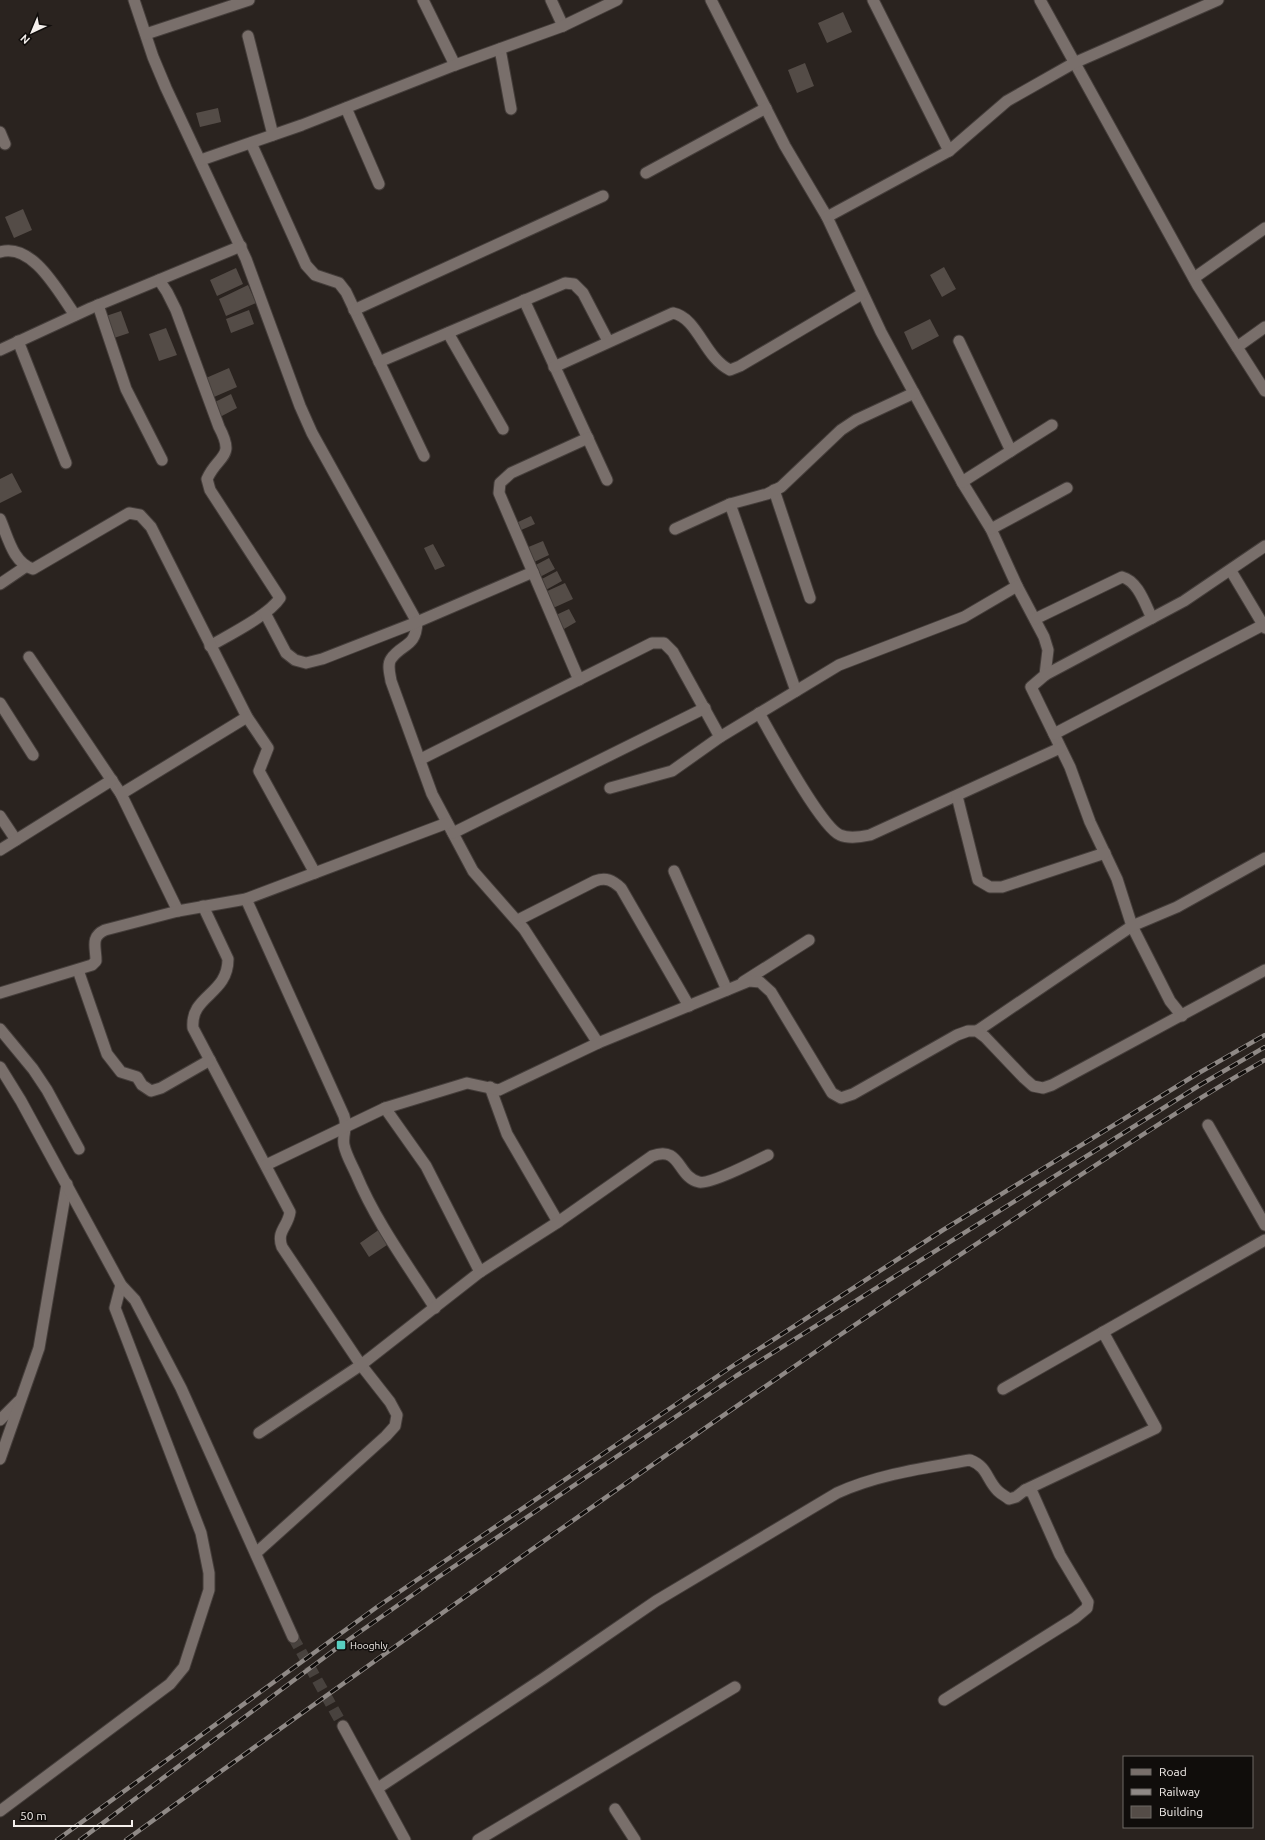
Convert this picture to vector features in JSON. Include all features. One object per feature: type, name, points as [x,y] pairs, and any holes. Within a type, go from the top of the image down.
[{"type":"street","points":[[134,0],[166,88],[241,246],[300,406],[312,432],[417,622],[414,637],[391,660],[389,670],[391,681],[421,760],[432,794],[473,871],[518,920],[598,1043]]},
{"type":"street","points":[[146,34],[249,0]]},
{"type":"street","points":[[423,0],[455,65]]},
{"type":"street","points":[[552,0],[563,26]]},
{"type":"street","points":[[201,160],[346,108],[455,65],[563,26],[617,0]]},
{"type":"street","points":[[711,0],[796,165],[827,217],[862,294],[914,393],[962,482],[991,528],[1017,586],[1044,637],[1048,650],[1045,675]]},
{"type":"street","points":[[873,0],[949,151]]},
{"type":"street","points":[[1040,0],[1194,278],[1265,391]]},
{"type":"street","points":[[827,217],[949,151],[1007,101],[1074,63],[1218,0]]},
{"type":"street","points":[[248,36],[273,135]]},
{"type":"street","points":[[500,49],[511,109]]},
{"type":"street","points":[[346,108],[379,184]]},
{"type":"street","points":[[646,173],[766,108]]},
{"type":"street","points":[[0,132],[5,144]]},
{"type":"street","points":[[251,142],[306,265],[315,275],[339,283],[346,292],[424,456]]},
{"type":"street","points":[[354,310],[603,196]]},
{"type":"street","points":[[1194,278],[1265,228]]},
{"type":"street","points":[[0,350],[98,305],[241,246]]},
{"type":"street","points":[[0,252],[8,249],[25,254],[37,263],[75,315]]},
{"type":"street","points":[[159,280],[176,310],[219,427],[226,440],[227,451],[220,462],[211,469],[207,479],[210,490],[280,598],[276,605],[265,613],[210,646]]},
{"type":"street","points":[[379,362],[565,283],[574,284],[583,293],[608,341]]},
{"type":"street","points":[[554,367],[608,341],[673,313],[682,315],[691,324],[713,358],[722,366],[730,370],[740,366],[862,294]]},
{"type":"street","points":[[524,300],[608,480]]},
{"type":"street","points":[[98,305],[126,389],[162,460]]},
{"type":"street","points":[[1237,347],[1265,327]]},
{"type":"street","points":[[448,333],[503,429]]},
{"type":"street","points":[[18,341],[66,463]]},
{"type":"street","points":[[959,341],[1012,451]]},
{"type":"street","points":[[675,529],[730,504],[767,494],[781,487],[846,427],[856,420],[914,393]]},
{"type":"street","points":[[962,482],[1052,425]]},
{"type":"street","points":[[579,680],[500,493],[500,483],[511,473],[588,438]]},
{"type":"street","points":[[991,528],[1067,488]]},
{"type":"street","points":[[774,490],[810,598]]},
{"type":"street","points":[[730,504],[796,691]]},
{"type":"street","points":[[0,519],[16,557],[25,567],[33,569],[46,563],[129,513],[140,516],[151,527],[247,717],[268,748],[259,771],[314,873]]},
{"type":"street","points":[[1182,1016],[1170,1001],[1132,926],[1117,879],[1054,734],[1031,687],[1045,675],[1184,602],[1231,571],[1265,546]]},
{"type":"street","points":[[0,584],[25,567]]},
{"type":"street","points":[[1054,734],[1264,626],[1231,571]]},
{"type":"street","points":[[265,613],[286,653],[295,660],[306,663],[322,659],[417,622],[533,572]]},
{"type":"street","points":[[1035,619],[1122,577],[1129,579],[1136,588],[1152,618]]},
{"type":"street","points":[[610,788],[672,771],[720,737],[839,665],[964,617],[1017,586]]},
{"type":"street","points":[[421,760],[652,643],[664,643],[673,652],[720,737]]},
{"type":"street","points":[[29,657],[121,794],[178,911]]},
{"type":"street","points":[[0,703],[33,755]]},
{"type":"street","points":[[453,833],[705,708]]},
{"type":"street","points":[[759,714],[825,821],[829,827],[840,836],[856,837],[870,835],[1060,748]]},
{"type":"street","points":[[121,794],[247,717]]},
{"type":"street","points":[[0,850],[112,780]]},
{"type":"street","points":[[957,796],[978,880],[990,887],[1002,887],[1105,853]]},
{"type":"street","points":[[0,816],[16,840]]},
{"type":"street","points":[[0,993],[78,970],[92,964],[96,961],[95,938],[98,934],[178,911],[246,899],[447,823]]},
{"type":"street","points":[[977,1031],[1132,926],[1177,907],[1265,858]]},
{"type":"street","points":[[674,871],[732,988]]},
{"type":"street","points":[[518,920],[595,881],[604,878],[613,881],[620,888],[689,1006]]},
{"type":"street","points":[[246,899],[344,1116],[347,1127],[344,1146],[364,1194],[434,1308]]},
{"type":"street","points":[[204,906],[228,959],[226,976],[199,1005],[192,1017],[193,1028],[290,1212],[279,1239],[282,1247],[397,1415],[395,1426],[386,1436],[256,1553]]},
{"type":"street","points":[[732,988],[809,940]]},
{"type":"street","points":[[78,970],[107,1054],[121,1072],[137,1077],[142,1085],[151,1091],[161,1088],[210,1060]]},
{"type":"street","points":[[266,1165],[385,1108],[467,1083],[499,1090],[508,1087],[598,1043],[749,982],[760,982],[771,992],[832,1093],[841,1098],[853,1094],[957,1035],[968,1031],[977,1031],[985,1036],[1024,1078],[1033,1086],[1043,1088],[1052,1085],[1182,1016],[1265,970]]},
{"type":"street","points":[[0,1029],[33,1069],[47,1090],[79,1149]]},
{"type":"street","points":[[0,1069],[21,1100],[120,1285],[135,1300],[181,1388],[293,1637]]},
{"type":"street","points":[[490,1087],[507,1134],[558,1222]]},
{"type":"street","points":[[385,1108],[426,1166],[480,1272]]},
{"type":"street","points":[[1208,1125],[1265,1224]]},
{"type":"street","points":[[259,1433],[362,1365],[480,1272],[558,1222],[652,1156],[661,1153],[670,1155],[690,1178],[700,1183],[711,1180],[768,1155]]},
{"type":"street","points":[[0,1459],[39,1348],[67,1184]]},
{"type":"street","points":[[1003,1389],[1265,1240]]},
{"type":"street","points":[[0,1811],[170,1684],[184,1667],[209,1590],[209,1573],[201,1533],[115,1308],[120,1285]]},
{"type":"street","points":[[378,1788],[656,1601],[849,1488],[860,1483],[882,1477],[970,1460],[979,1464],[998,1490],[1009,1499],[1016,1497],[1025,1490],[1156,1428],[1103,1332]]},
{"type":"street","points":[[0,1420],[21,1399]]},
{"type":"street","points":[[944,1700],[1075,1618],[1087,1608],[1088,1602],[1086,1595],[1060,1555],[1032,1492],[1025,1490]]},
{"type":"street","points":[[478,1840],[735,1687]]},
{"type":"street","points":[[343,1726],[406,1840]]},
{"type":"street","points":[[615,1809],[635,1840]]},
{"type":"building","points":[[843,12],[852,32],[827,43],[818,23]]},
{"type":"building","points":[[805,63],[814,86],[797,93],[788,70]]},
{"type":"building","points":[[218,108],[221,122],[200,127],[196,113]]},
{"type":"building","points":[[23,209],[32,230],[14,238],[5,217]]},
{"type":"building","points":[[944,267],[956,289],[942,297],[930,275]]},
{"type":"building","points":[[236,268],[243,284],[217,296],[210,280]]},
{"type":"building","points":[[248,285],[256,303],[226,316],[219,299]]},
{"type":"building","points":[[249,310],[254,324],[231,333],[226,319]]},
{"type":"building","points":[[121,311],[129,333],[114,338],[106,316]]},
{"type":"building","points":[[930,319],[939,336],[912,350],[904,332]]},
{"type":"building","points":[[166,328],[177,355],[159,361],[149,334]]},
{"type":"building","points":[[229,368],[237,387],[214,397],[206,378]]},
{"type":"building","points":[[231,394],[237,408],[220,417],[213,403]]},
{"type":"building","points":[[12,473],[22,492],[0,503],[0,479]]},
{"type":"building","points":[[531,516],[535,524],[519,531],[516,523]]},
{"type":"building","points":[[543,541],[549,555],[532,563],[526,548]]},
{"type":"building","points":[[433,544],[445,566],[435,570],[424,548]]},
{"type":"building","points":[[549,558],[555,569],[538,578],[532,567]]},
{"type":"building","points":[[557,571],[562,581],[544,591],[538,581]]},
{"type":"building","points":[[565,583],[573,599],[551,609],[543,593]]},
{"type":"building","points":[[569,609],[576,622],[564,629],[556,615]]},
{"type":"building","points":[[380,1229],[390,1243],[369,1257],[360,1243]]},
{"type":"tunnel","points":[[293,1637],[343,1726]]},
{"type":"railway","points":[[57,1840],[377,1607],[731,1367],[943,1230],[1197,1074],[1265,1035]]},
{"type":"railway","points":[[80,1840],[341,1645],[434,1580],[736,1376],[1200,1085],[1265,1047]]},
{"type":"railway","points":[[126,1840],[481,1585],[660,1459],[894,1298],[1135,1139],[1265,1060]]},
{"type":"place","name":"Hooghly","points":[[341,1645]]}]
